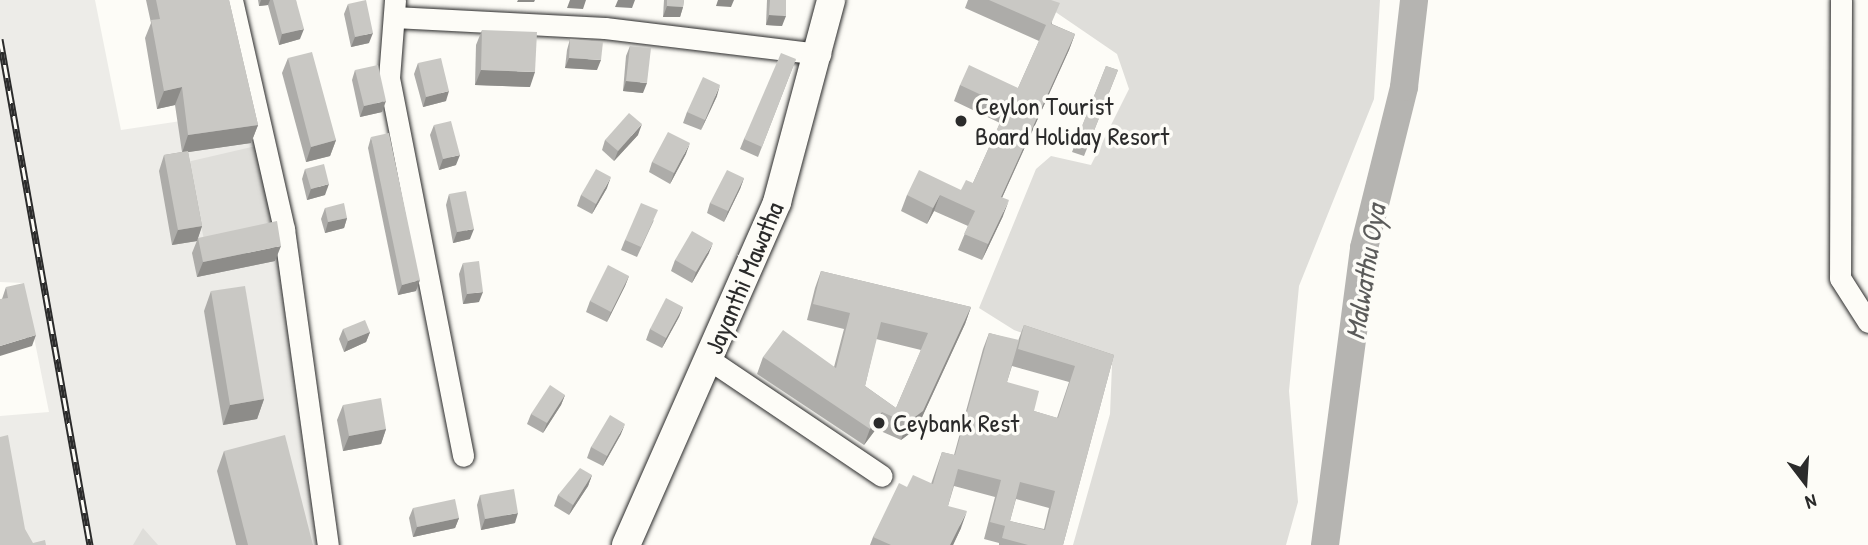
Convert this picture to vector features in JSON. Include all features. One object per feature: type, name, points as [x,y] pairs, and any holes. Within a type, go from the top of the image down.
[{"type":"main road","name":"Jayanthi Mawatha","points":[[626,545],[710,360],[777,202],[820,54],[831,0]]},
{"type":"street","points":[[232,0],[284,229],[328,545]]},
{"type":"street","points":[[1841,0],[1840,278],[1868,322]]},
{"type":"street","points":[[463,456],[389,78],[394,9],[605,28],[820,54]]},
{"type":"street","points":[[710,360],[882,476]]},
{"type":"shaded area","points":[[0,0],[95,0],[121,130],[261,109],[328,545],[0,545],[0,416],[49,412],[23,283],[0,282]]},
{"type":"shaded area","points":[[1038,0],[1380,0],[1374,99],[1299,286],[1289,391],[1298,502],[1286,545],[1073,545],[1110,414],[1112,365],[1014,330],[979,308],[1036,169],[1051,156],[1091,165],[1129,89],[1117,54]]},
{"type":"shaded area","points":[[256,146],[274,228],[205,244],[187,162]]},
{"type":"shaded area","points":[[143,528],[158,545],[133,545]]},
{"type":"building","points":[[156,0],[229,0],[258,125],[188,135],[182,87],[164,91],[151,20],[160,19]]},
{"type":"building","points":[[273,0],[296,0],[304,29],[282,34]]},
{"type":"building","points":[[366,0],[373,33],[355,37],[348,4]]},
{"type":"building","points":[[667,0],[684,0],[683,7],[667,6]]},
{"type":"building","points":[[770,0],[786,0],[786,16],[769,15]]},
{"type":"building","points":[[989,0],[1051,0],[1060,3],[1051,24],[1075,34],[1001,197],[1009,200],[988,244],[964,234],[975,211],[940,195],[933,208],[907,195],[919,170],[961,190],[966,180],[973,183],[1007,107],[960,85],[969,65],[1018,88],[1046,25]]},
{"type":"building","points":[[482,30],[537,32],[535,72],[481,70]]},
{"type":"building","points":[[570,39],[603,42],[601,60],[569,58]]},
{"type":"building","points":[[630,46],[651,48],[647,83],[626,81]]},
{"type":"building","points":[[312,52],[336,140],[311,147],[288,58]]},
{"type":"building","points":[[781,53],[796,59],[762,147],[744,139]]},
{"type":"building","points":[[441,58],[449,91],[426,97],[418,63]]},
{"type":"building","points":[[378,65],[386,101],[364,106],[355,70]]},
{"type":"building","points":[[1106,66],[1118,70],[1088,146],[1076,141]]},
{"type":"building","points":[[703,77],[720,85],[705,120],[687,112]]},
{"type":"building","points":[[629,113],[642,124],[618,151],[605,140]]},
{"type":"building","points":[[451,121],[460,155],[443,159],[434,125]]},
{"type":"building","points":[[668,132],[690,143],[674,173],[652,162]]},
{"type":"building","points":[[389,133],[420,280],[402,285],[371,137]]},
{"type":"building","points":[[188,151],[202,226],[178,230],[164,155]]},
{"type":"building","points":[[324,164],[329,184],[311,189],[305,169]]},
{"type":"building","points":[[596,169],[611,177],[596,204],[581,195]]},
{"type":"building","points":[[727,170],[744,178],[728,211],[710,203]]},
{"type":"building","points":[[466,191],[474,229],[457,232],[449,194]]},
{"type":"building","points":[[344,203],[347,218],[328,222],[325,208]]},
{"type":"building","points":[[641,203],[658,210],[641,247],[625,240]]},
{"type":"building","points":[[277,221],[281,246],[203,262],[198,238]]},
{"type":"building","points":[[692,231],[713,243],[696,272],[675,260]]},
{"type":"building","points":[[479,261],[483,292],[467,294],[463,263]]},
{"type":"building","points":[[608,265],[629,276],[611,312],[590,301]]},
{"type":"building","points":[[821,271],[971,307],[923,411],[907,423],[882,412],[870,429],[763,357],[783,330],[836,368],[850,313],[813,304]],"holes":[[[881,322],[928,333],[896,408],[865,386]]]},
{"type":"building","points":[[24,283],[36,335],[0,346],[0,299],[8,298],[6,287]]},
{"type":"building","points":[[245,286],[264,399],[230,405],[211,291]]},
{"type":"building","points":[[666,298],[683,307],[666,338],[650,329]]},
{"type":"building","points":[[365,320],[370,332],[348,341],[343,329]]},
{"type":"building","points":[[1024,325],[1114,355],[1063,545],[1028,545],[1002,538],[1005,526],[990,522],[1001,480],[958,469],[948,506],[967,511],[950,545],[891,545],[873,537],[899,483],[907,487],[913,475],[933,484],[942,452],[955,455],[989,333],[1019,340],[1007,382],[1039,391],[1034,411],[1058,418],[1075,366],[1018,349]],"holes":[[[1020,482],[1055,491],[1045,530],[1010,521]]]},
{"type":"building","points":[[550,385],[565,395],[547,423],[531,414]]},
{"type":"building","points":[[381,398],[386,429],[349,436],[343,405]]},
{"type":"building","points":[[610,415],[625,424],[607,456],[591,447]]},
{"type":"building","points":[[8,435],[25,529],[33,543],[45,540],[46,545],[0,545],[0,437]]},
{"type":"building","points":[[285,435],[313,545],[248,545],[224,451]]},
{"type":"building","points":[[580,468],[592,475],[573,505],[558,495]]},
{"type":"building","points":[[514,489],[518,513],[485,519],[480,495]]},
{"type":"building","points":[[455,499],[459,518],[417,527],[413,508]]},
{"type":"waterway","name":"Malwathu Oya","points":[[1325,545],[1364,248],[1404,87],[1414,0]]},
{"type":"railway","points":[[0,39],[90,545]]},
{"type":"place","name":"Ceylon Tourist Board Holiday Resort","points":[[961,121]]},
{"type":"place","name":"Ceybank Rest","points":[[879,423]]}]
